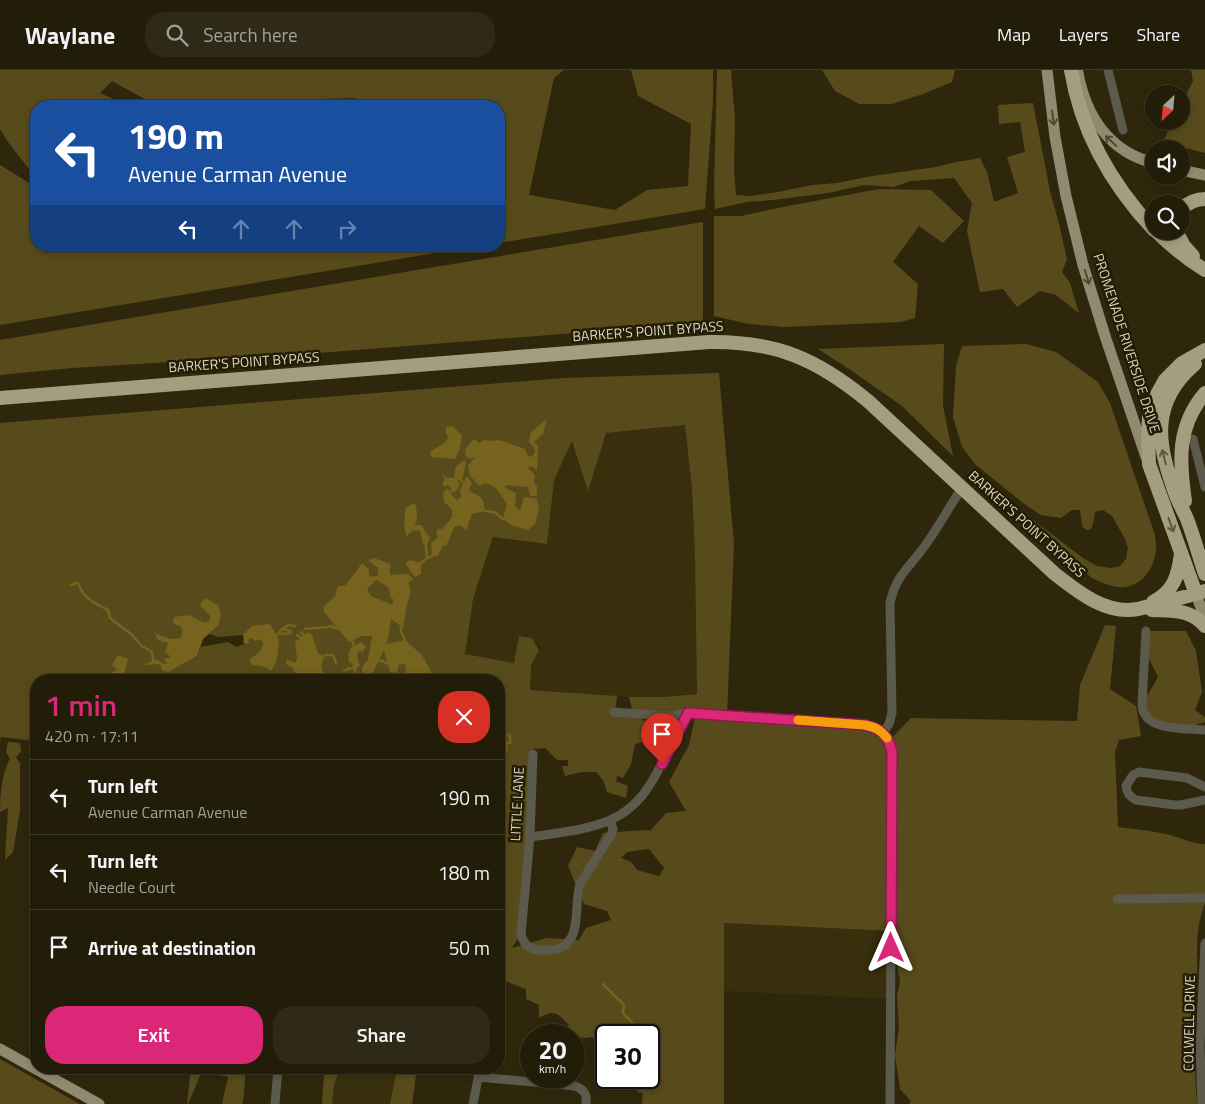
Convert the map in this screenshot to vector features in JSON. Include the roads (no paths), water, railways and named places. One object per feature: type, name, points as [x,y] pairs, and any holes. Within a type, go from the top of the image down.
[{"type":"highway","points":[[1071,70],[1076,96],[1093,143],[1117,186],[1145,219]]},
{"type":"highway","points":[[1190,203],[1199,199],[1205,199]]},
{"type":"highway","points":[[1165,240],[1190,261],[1205,269]]},
{"type":"highway","points":[[1181,240],[1205,269]]},
{"type":"highway","name":"BARKER'S POINT BYPASS","points":[[0,398],[709,342],[754,344],[802,358],[826,370],[847,384],[868,401],[1055,574],[1088,598],[1104,606],[1121,610],[1136,610],[1200,592]]},
{"type":"highway","points":[[1149,464],[1149,418],[1155,398],[1166,380],[1182,363],[1205,350]]},
{"type":"highway","name":"PROMENADE RIVERSIDE DRIVE","points":[[1205,356],[1186,372],[1171,392],[1163,411],[1161,431],[1162,450],[1167,469],[1205,574]]},
{"type":"highway","points":[[1186,519],[1182,483],[1182,444],[1187,423],[1196,404],[1205,393]]},
{"type":"highway","name":"PROMENADE RIVERSIDE DRIVE","points":[[1149,464],[1181,553],[1200,592]]},
{"type":"highway","points":[[1136,610],[1168,592],[1178,571],[1181,553]]},
{"type":"highway","points":[[1136,610],[1173,610],[1195,617],[1205,626]]},
{"type":"main road","name":"PROMENADE RIVERSIDE DRIVE","points":[[1047,70],[1055,137],[1072,222],[1106,339],[1149,464]]},
{"type":"main road","points":[[1078,70],[1084,96],[1099,128],[1122,150],[1145,160]]},
{"type":"main road","points":[[1190,172],[1205,175]]},
{"type":"main road","name":"PROMENADE RIVERSIDE DRIVE","points":[[1200,592],[1205,619]]},
{"type":"main road","points":[[0,1049],[30,1066]]},
{"type":"main road","points":[[45,1074],[100,1104]]},
{"type":"street","points":[[1108,70],[1123,130]]},
{"type":"street","points":[[1193,439],[1205,487]]},
{"type":"street","points":[[883,732],[892,713],[890,603],[893,591],[899,578],[923,548],[962,488]]},
{"type":"street","points":[[1146,631],[1143,713],[1157,725],[1205,730]]},
{"type":"street","points":[[614,712],[668,716],[688,713],[865,725],[875,727],[883,732],[889,741],[892,752],[890,1104]]},
{"type":"street","points":[[530,837],[583,828],[610,820],[636,803],[653,781],[688,713]]},
{"type":"street","name":"LITTLE LANE","points":[[533,754],[530,837],[521,934],[523,940],[531,948],[537,951],[557,950],[563,947],[571,938],[574,931],[580,884],[612,833],[610,820]]},
{"type":"street","points":[[1205,787],[1187,778],[1139,772],[1133,775],[1126,786],[1126,792],[1136,800],[1175,805],[1205,800]]},
{"type":"street","points":[[1117,899],[1205,898]]},
{"type":"street","name":"COLWELL DRIVE","points":[[1202,1104],[1200,1045],[1205,944]]},
{"type":"street","points":[[275,1104],[278,1074]]},
{"type":"street","points":[[473,1104],[479,1074]]},
{"type":"street","points":[[478,1078],[575,1086],[585,1092],[586,1104]]},
{"type":"waterway","points":[[450,494],[452,490]]},
{"type":"waterway","points":[[485,511],[494,512],[503,519]]},
{"type":"waterway","points":[[426,547],[427,558]]},
{"type":"waterway","points":[[421,563],[432,556]]},
{"type":"waterway","points":[[71,585],[78,583],[86,596],[108,610],[110,618],[131,634],[142,646],[152,652],[153,660]]},
{"type":"waterway","points":[[284,628],[289,625],[295,626]]},
{"type":"waterway","points":[[305,629],[331,626],[338,629]]},
{"type":"waterway","points":[[401,626],[405,640]]},
{"type":"waterway","points":[[277,635],[282,629],[291,631]]},
{"type":"waterway","points":[[301,632],[304,635]]},
{"type":"waterway","points":[[279,633],[291,633]]},
{"type":"waterway","points":[[297,635],[301,638]]},
{"type":"waterway","points":[[352,640],[354,646]]},
{"type":"waterway","points":[[324,656],[333,655],[336,663]]},
{"type":"waterway","points":[[379,661],[388,664]]},
{"type":"waterway","points":[[344,670],[352,669]]},
{"type":"waterway","points":[[507,750],[505,743],[510,743],[508,734]]},
{"type":"waterway","points":[[603,984],[624,1005],[623,1013],[634,1024]]}]
